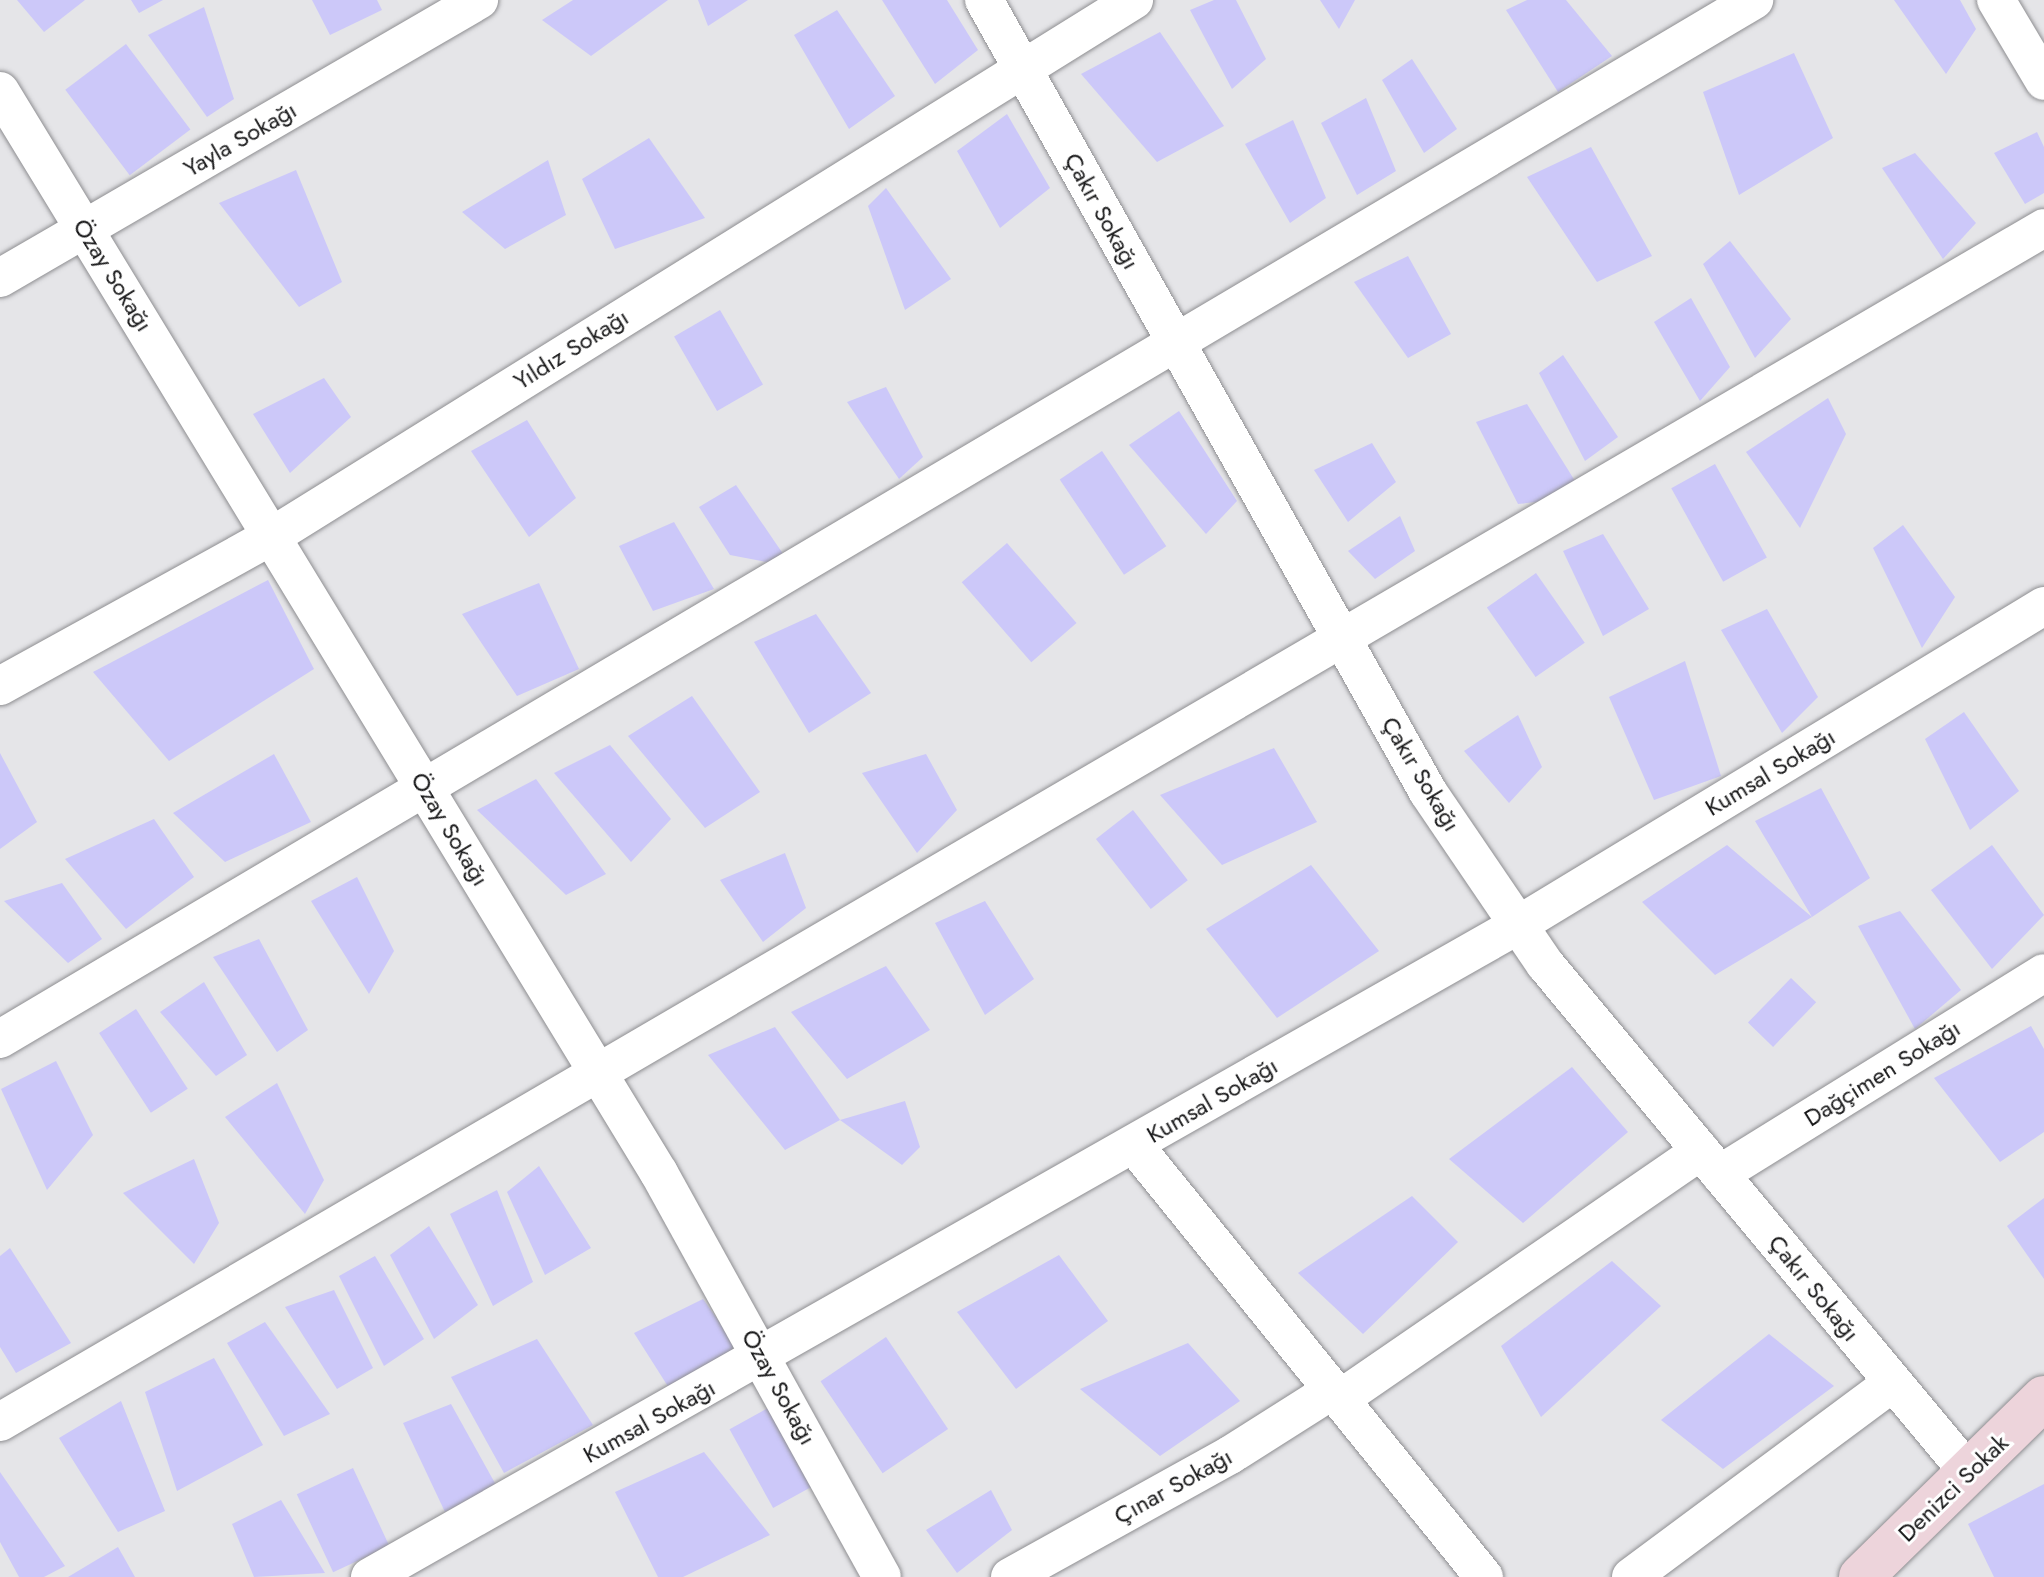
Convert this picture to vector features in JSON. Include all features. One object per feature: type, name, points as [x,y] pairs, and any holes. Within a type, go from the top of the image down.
[{"type":"street","name":"Yayla Sokağı","points":[[0,278],[479,0]]},
{"type":"street","name":"Çakır Sokağı","points":[[984,0],[1428,792],[1518,925],[1710,1163],[1969,1473]]},
{"type":"street","name":"Yıldız Sokağı","points":[[0,686],[274,535],[1021,67],[1134,0]]},
{"type":"street","points":[[0,1039],[423,785],[1754,0]]},
{"type":"street","points":[[1996,0],[2044,81]]},
{"type":"street","name":"Özay Sokağı","points":[[0,91],[274,535],[596,1070],[763,1358],[882,1577]]},
{"type":"street","points":[[0,1422],[596,1070],[1342,639],[2044,228]]},
{"type":"street","name":"Kumsal Sokağı","points":[[370,1577],[763,1358],[1518,925],[2044,606]]},
{"type":"street","name":"Dağçimen Sokağı","points":[[1337,1395],[1710,1163],[2044,973]]},
{"type":"street","points":[[1134,1145],[1484,1577]]},
{"type":"street","points":[[1631,1577],[1892,1383]]},
{"type":"street","name":"Çınar Sokağı","points":[[1010,1577],[1337,1395]]},
{"type":"street","name":"Denizci Sokak","points":[[1870,1571],[2044,1398]]},
{"type":"building","points":[[17,0],[85,0],[44,32]]},
{"type":"building","points":[[131,0],[163,0],[139,13]]},
{"type":"building","points":[[312,0],[377,0],[382,10],[330,35]]},
{"type":"building","points":[[573,0],[668,0],[591,56],[542,20]]},
{"type":"building","points":[[698,0],[748,0],[708,26]]},
{"type":"building","points":[[882,0],[947,0],[978,50],[935,84]]},
{"type":"building","points":[[1214,0],[1236,0],[1266,59],[1232,89],[1190,10]]},
{"type":"building","points":[[1320,0],[1355,0],[1339,29]]},
{"type":"building","points":[[1527,0],[1566,0],[1612,56],[1558,92],[1506,10]]},
{"type":"building","points":[[1894,0],[1960,0],[1976,29],[1946,74]]},
{"type":"building","points":[[204,7],[234,99],[207,117],[148,35]]},
{"type":"building","points":[[837,10],[895,96],[849,129],[794,35]]},
{"type":"building","points":[[1160,32],[1224,126],[1157,162],[1081,74]]},
{"type":"building","points":[[126,44],[190,129],[130,175],[65,90]]},
{"type":"building","points":[[1794,53],[1833,138],[1739,195],[1703,92]]},
{"type":"building","points":[[1412,59],[1457,129],[1424,153],[1382,80]]},
{"type":"building","points":[[1366,98],[1396,171],[1357,195],[1321,123]]},
{"type":"building","points":[[1007,114],[1050,188],[1000,228],[957,151]]},
{"type":"building","points":[[1293,120],[1326,198],[1290,223],[1245,144]]},
{"type":"building","points":[[2037,132],[2044,147],[2044,193],[2025,204],[1994,153]]},
{"type":"building","points":[[649,138],[705,218],[615,249],[582,179]]},
{"type":"building","points":[[1591,147],[1652,256],[1597,282],[1527,177]]},
{"type":"building","points":[[1915,153],[1976,223],[1943,259],[1882,168]]},
{"type":"building","points":[[548,160],[566,215],[505,249],[462,212]]},
{"type":"building","points":[[296,170],[342,282],[299,307],[219,203]]},
{"type":"building","points":[[886,188],[951,279],[905,310],[868,206]]},
{"type":"building","points":[[1730,241],[1791,319],[1755,358],[1703,264]]},
{"type":"building","points":[[1408,256],[1451,334],[1408,358],[1354,282]]},
{"type":"building","points":[[1691,298],[1730,367],[1700,401],[1654,322]]},
{"type":"building","points":[[720,310],[763,384],[717,411],[674,336]]},
{"type":"building","points":[[1563,355],[1618,437],[1585,461],[1539,373]]},
{"type":"building","points":[[324,378],[351,417],[290,473],[253,414]]},
{"type":"building","points":[[886,387],[923,457],[899,479],[847,402]]},
{"type":"building","points":[[1828,398],[1846,434],[1800,528],[1746,452]]},
{"type":"building","points":[[1527,404],[1585,497],[1518,504],[1476,422]]},
{"type":"building","points":[[1179,411],[1237,501],[1206,534],[1129,445]]},
{"type":"building","points":[[527,420],[576,498],[529,537],[471,451]]},
{"type":"building","points":[[1372,443],[1396,482],[1348,522],[1314,470]]},
{"type":"building","points":[[1102,451],[1166,546],[1124,575],[1060,480]]},
{"type":"building","points":[[1715,464],[1767,558],[1723,582],[1671,488]]},
{"type":"building","points":[[736,485],[792,567],[730,555],[699,507]]},
{"type":"building","points":[[1400,516],[1415,551],[1375,579],[1348,551]]},
{"type":"building","points":[[674,522],[714,589],[653,611],[619,546]]},
{"type":"building","points":[[1903,525],[1955,597],[1922,648],[1873,548]]},
{"type":"building","points":[[1603,534],[1649,609],[1603,636],[1563,551]]},
{"type":"building","points":[[1007,543],[1077,623],[1031,662],[962,582]]},
{"type":"building","points":[[1536,573],[1585,643],[1536,677],[1487,607]]},
{"type":"building","points":[[268,580],[314,669],[169,761],[93,672]]},
{"type":"building","points":[[539,583],[579,669],[517,696],[462,614]]},
{"type":"building","points":[[1767,609],[1818,697],[1782,733],[1721,630]]},
{"type":"building","points":[[816,614],[871,693],[809,733],[754,642]]},
{"type":"building","points":[[1685,661],[1721,776],[1654,800],[1609,697]]},
{"type":"building","points":[[692,696],[760,792],[705,828],[628,736]]},
{"type":"building","points":[[1964,712],[2019,791],[1970,830],[1925,739]]},
{"type":"building","points":[[1518,715],[1542,767],[1509,803],[1464,751]]},
{"type":"building","points":[[610,745],[671,819],[631,862],[554,773]]},
{"type":"building","points":[[1274,748],[1317,822],[1222,865],[1160,795]]},
{"type":"building","points":[[0,753],[37,822],[0,849]]},
{"type":"building","points":[[274,754],[311,822],[225,862],[173,813]]},
{"type":"building","points":[[926,754],[957,810],[917,853],[862,773]]},
{"type":"building","points":[[536,779],[606,874],[566,895],[477,810]]},
{"type":"building","points":[[1821,788],[1870,878],[1812,917],[1755,821]]},
{"type":"building","points":[[1133,810],[1188,880],[1151,909],[1096,839]]},
{"type":"building","points":[[154,819],[194,877],[126,929],[65,859]]},
{"type":"building","points":[[1727,845],[1812,917],[1715,975],[1642,902]]},
{"type":"building","points":[[1992,845],[2044,915],[1992,969],[1931,890]]},
{"type":"building","points":[[785,853],[806,908],[763,942],[720,880]]},
{"type":"building","points":[[1311,865],[1379,951],[1277,1018],[1206,929]]},
{"type":"building","points":[[357,877],[394,951],[369,994],[311,901]]},
{"type":"building","points":[[62,883],[102,939],[68,963],[4,901]]},
{"type":"building","points":[[985,901],[1034,979],[985,1015],[935,923]]},
{"type":"building","points":[[1900,911],[1961,990],[1915,1029],[1858,926]]},
{"type":"building","points":[[259,939],[308,1030],[277,1052],[213,957]]},
{"type":"building","points":[[886,966],[930,1030],[847,1079],[791,1012]]},
{"type":"building","points":[[1791,978],[1816,1002],[1773,1047],[1748,1023]]},
{"type":"building","points":[[204,982],[247,1055],[216,1076],[160,1012]]},
{"type":"building","points":[[136,1009],[188,1089],[151,1113],[99,1033]]},
{"type":"building","points":[[2031,1026],[2044,1049],[2044,1132],[2000,1162],[1934,1078]]},
{"type":"building","points":[[775,1027],[840,1120],[785,1150],[708,1055]]},
{"type":"building","points":[[56,1061],[93,1135],[47,1190],[1,1089]]},
{"type":"building","points":[[1572,1067],[1628,1132],[1523,1223],[1449,1159]]},
{"type":"building","points":[[277,1083],[324,1180],[305,1214],[225,1117]]},
{"type":"building","points":[[905,1101],[920,1147],[902,1165],[840,1120]]},
{"type":"building","points":[[194,1159],[219,1223],[194,1264],[123,1193]]},
{"type":"building","points":[[539,1166],[591,1248],[545,1275],[507,1192]]},
{"type":"building","points":[[497,1190],[533,1282],[493,1306],[450,1214]]},
{"type":"building","points":[[1412,1196],[1458,1242],[1363,1334],[1298,1273]]},
{"type":"building","points":[[2044,1198],[2044,1279],[2007,1226]]},
{"type":"building","points":[[429,1226],[478,1305],[434,1339],[390,1255]]},
{"type":"building","points":[[10,1248],[71,1343],[16,1373],[0,1347],[0,1256]]},
{"type":"building","points":[[1059,1255],[1108,1321],[1016,1389],[957,1312]]},
{"type":"building","points":[[375,1256],[424,1339],[384,1366],[339,1276]]},
{"type":"building","points":[[1612,1261],[1661,1306],[1541,1417],[1501,1346]]},
{"type":"building","points":[[334,1290],[373,1368],[337,1389],[285,1307]]},
{"type":"building","points":[[703,1299],[737,1347],[669,1388],[634,1333]]},
{"type":"building","points":[[265,1322],[330,1414],[284,1436],[227,1343]]},
{"type":"building","points":[[1769,1334],[1834,1386],[1723,1469],[1661,1420]]},
{"type":"building","points":[[886,1337],[948,1429],[883,1473],[821,1381]]},
{"type":"building","points":[[537,1339],[593,1425],[504,1473],[451,1377]]},
{"type":"building","points":[[1188,1343],[1240,1401],[1160,1456],[1080,1389]]},
{"type":"building","points":[[214,1358],[263,1445],[177,1491],[145,1392]]},
{"type":"building","points":[[121,1401],[165,1511],[118,1532],[59,1438]]},
{"type":"building","points":[[451,1404],[496,1485],[445,1512],[403,1423]]},
{"type":"building","points":[[768,1408],[812,1487],[773,1508],[730,1429]]},
{"type":"building","points":[[704,1452],[770,1535],[683,1577],[658,1577],[615,1492]]},
{"type":"building","points":[[353,1468],[389,1546],[333,1572],[297,1494]]},
{"type":"building","points":[[0,1472],[65,1566],[44,1577],[19,1577],[0,1542]]},
{"type":"building","points":[[2044,1484],[2044,1577],[1994,1577],[1968,1524]]},
{"type":"building","points":[[991,1490],[1012,1530],[957,1573],[926,1530]]},
{"type":"building","points":[[281,1500],[325,1573],[254,1577],[232,1524]]},
{"type":"building","points":[[118,1547],[135,1577],[68,1577]]}]
